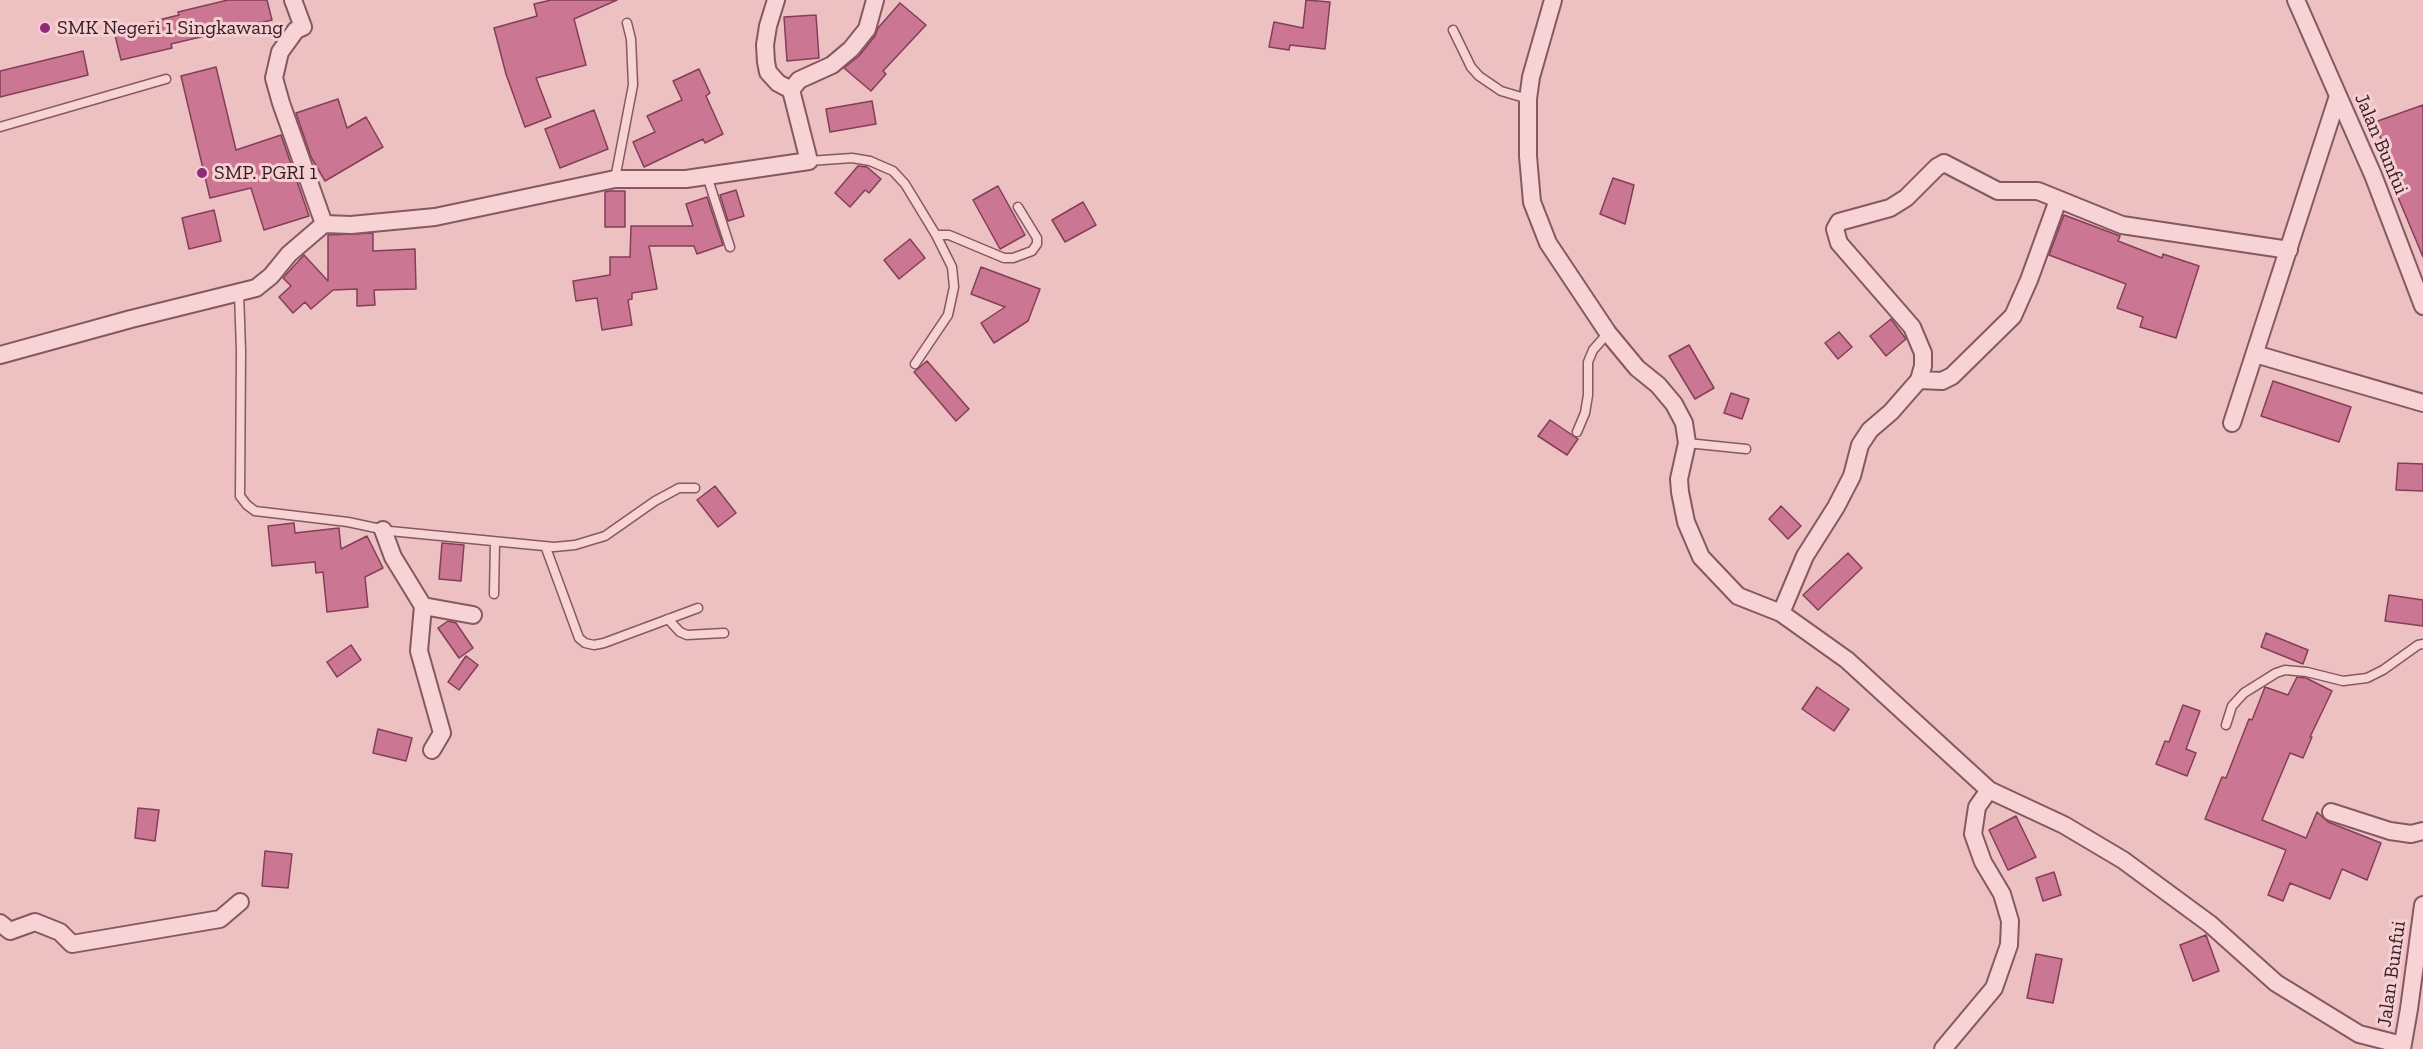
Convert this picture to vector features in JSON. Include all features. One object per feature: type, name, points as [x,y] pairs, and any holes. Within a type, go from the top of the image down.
[{"type":"street","points":[[293,0],[303,27],[296,30],[280,52],[274,78],[324,224]]},
{"type":"street","points":[[0,355],[256,288],[271,276],[289,254],[324,224],[351,225],[435,217],[615,179],[686,179],[809,161],[791,90],[778,83],[768,72],[766,62],[768,26],[776,0]]},
{"type":"street","points":[[791,90],[799,80],[832,64],[856,44],[867,29],[875,0]]},
{"type":"street","points":[[1553,0],[1531,77],[1528,99],[1529,176],[1536,213],[1548,243],[1608,333],[1637,368],[1658,385],[1674,404],[1684,423],[1687,443],[1679,479],[1680,492],[1686,522],[1701,557],[1738,596],[1780,613],[1847,660],[1989,790],[2064,825],[2123,860],[2210,924],[2286,989],[2359,1034],[2402,1047]]},
{"type":"street","name":"Jalan Bunfui","points":[[2296,0],[2419,283],[2423,306]]},
{"type":"street","points":[[2232,423],[2338,96]]},
{"type":"street","points":[[1780,613],[1805,556],[1836,507],[1852,476],[1860,445],[1870,430],[1891,412],[1918,380],[1923,366],[1923,353],[1912,327],[1839,243],[1835,229],[1837,224],[1890,208],[1906,198],[1937,167],[1944,163],[1998,190],[2038,191],[2122,225],[2289,250]]},
{"type":"street","points":[[1918,380],[1942,381],[1952,376],[2013,316],[2029,280],[2058,200]]},
{"type":"street","points":[[2255,354],[2423,403]]},
{"type":"street","points":[[383,530],[393,557],[423,606],[419,651],[441,733],[432,750]]},
{"type":"street","points":[[423,606],[473,615]]},
{"type":"street","points":[[1943,1049],[1994,988],[2009,945],[2010,921],[2002,894],[1983,862],[1973,834],[1977,807],[1989,790]]},
{"type":"street","points":[[2331,812],[2390,831],[2410,834],[2423,831]]},
{"type":"street","points":[[0,923],[10,931],[35,922],[60,932],[72,944],[220,919],[240,902]]},
{"type":"street","name":"Jalan Bunfui","points":[[2402,1047],[2423,905]]},
{"type":"lane","points":[[615,179],[633,85],[631,39],[627,23]]},
{"type":"lane","points":[[1453,30],[1479,76],[1502,91],[1528,99]]},
{"type":"lane","points":[[0,127],[166,79]]},
{"type":"lane","points":[[809,161],[852,158],[870,161],[893,171],[905,184],[936,235],[952,267],[954,287],[948,315],[915,364]]},
{"type":"lane","points":[[707,176],[730,248]]},
{"type":"lane","points":[[936,235],[949,235],[1004,258],[1013,258],[1032,251],[1036,244],[1036,238],[1018,207]]},
{"type":"lane","points":[[239,292],[242,500],[255,511],[348,522],[383,530],[546,548],[575,545],[604,536],[655,501],[679,488],[695,488]]},
{"type":"lane","points":[[1577,432],[1585,413],[1588,395],[1588,362],[1593,351],[1608,333]]},
{"type":"lane","points":[[1687,443],[1746,449]]},
{"type":"lane","points":[[494,594],[495,542]]},
{"type":"lane","points":[[546,548],[579,638],[585,643],[594,645],[604,643],[698,608]]},
{"type":"lane","points":[[668,619],[680,632],[687,635],[724,633]]},
{"type":"lane","points":[[2226,725],[2232,706],[2244,693],[2276,673],[2284,670],[2307,672],[2343,681],[2367,678],[2423,644]]},
{"type":"building","points":[[228,0],[267,0],[272,20],[171,44],[172,48],[121,60],[114,31]]},
{"type":"building","points":[[551,0],[617,0],[574,19],[586,65],[536,78],[551,117],[525,127],[506,74],[494,28],[537,16],[534,4]]},
{"type":"building","points":[[1306,0],[1330,2],[1325,49],[1290,45],[1289,50],[1269,47],[1274,22],[1303,28]]},
{"type":"building","points":[[900,3],[926,25],[883,71],[886,74],[871,91],[844,68],[859,56],[875,36],[878,28]]},
{"type":"building","points":[[816,15],[819,58],[787,61],[784,17]]},
{"type":"building","points":[[83,51],[88,75],[0,97],[0,71]]},
{"type":"building","points":[[216,67],[236,150],[281,135],[309,216],[264,230],[251,188],[210,198],[181,76]]},
{"type":"building","points":[[699,69],[710,93],[706,96],[723,134],[705,143],[703,139],[644,167],[633,142],[655,132],[647,116],[682,100],[673,81]]},
{"type":"building","points":[[338,99],[347,128],[366,117],[383,147],[325,181],[311,157],[296,113]]},
{"type":"building","points":[[872,101],[876,124],[830,132],[826,109]]},
{"type":"building","points":[[2423,105],[2423,257],[2395,190],[2398,189],[2375,122]]},
{"type":"building","points":[[594,110],[608,149],[560,168],[545,129]]},
{"type":"building","points":[[858,166],[867,167],[881,179],[869,193],[865,190],[850,207],[835,193]]},
{"type":"building","points":[[1613,178],[1634,185],[1625,224],[1600,214]]},
{"type":"building","points":[[998,186],[1025,235],[1000,249],[973,200]]},
{"type":"building","points":[[736,190],[744,216],[728,221],[720,195]]},
{"type":"building","points":[[625,191],[625,227],[605,227],[605,192]]},
{"type":"building","points":[[707,197],[723,245],[697,254],[694,246],[649,246],[657,289],[632,293],[632,299],[628,300],[632,325],[602,330],[597,298],[576,301],[573,281],[610,275],[610,257],[630,257],[631,226],[693,226],[686,204]]},
{"type":"building","points":[[1083,202],[1096,225],[1065,242],[1052,220]]},
{"type":"building","points":[[214,210],[221,241],[189,249],[182,218]]},
{"type":"building","points":[[2064,215],[2120,236],[2118,241],[2162,258],[2163,254],[2199,266],[2176,338],[2140,327],[2143,317],[2117,308],[2126,284],[2049,255]]},
{"type":"building","points":[[373,233],[373,251],[415,249],[416,289],[374,290],[375,305],[357,306],[357,289],[333,290],[311,309],[305,302],[293,313],[279,297],[291,286],[283,278],[304,255],[328,281],[328,235]]},
{"type":"building","points":[[910,239],[925,258],[899,279],[884,260]]},
{"type":"building","points":[[981,267],[1040,289],[1028,321],[994,343],[981,323],[1005,307],[971,294]]},
{"type":"building","points":[[1891,319],[1906,339],[1886,356],[1870,336]]},
{"type":"building","points":[[1839,332],[1852,347],[1838,359],[1825,343]]},
{"type":"building","points":[[1689,345],[1714,388],[1695,399],[1669,356]]},
{"type":"building","points":[[927,361],[969,409],[956,421],[914,372]]},
{"type":"building","points":[[2273,381],[2351,407],[2339,442],[2261,416]]},
{"type":"building","points":[[1731,393],[1749,399],[1742,419],[1724,413]]},
{"type":"building","points":[[1550,420],[1578,439],[1567,455],[1538,436]]},
{"type":"building","points":[[2398,463],[2423,464],[2423,491],[2396,490]]},
{"type":"building","points":[[715,486],[736,513],[718,527],[697,500]]},
{"type":"building","points":[[1781,506],[1801,526],[1788,539],[1769,519]]},
{"type":"building","points":[[294,523],[295,533],[339,528],[341,549],[367,536],[383,568],[365,577],[368,607],[327,612],[323,572],[316,573],[315,562],[272,566],[268,526]]},
{"type":"building","points":[[442,543],[464,545],[461,581],[439,579]]},
{"type":"building","points":[[1848,553],[1862,568],[1818,610],[1803,595]]},
{"type":"building","points":[[2389,595],[2423,600],[2423,626],[2385,621]]},
{"type":"building","points":[[448,621],[456,623],[473,648],[459,658],[438,628]]},
{"type":"building","points":[[2266,633],[2308,650],[2303,664],[2261,647]]},
{"type":"building","points":[[351,645],[361,660],[337,677],[327,662]]},
{"type":"building","points":[[466,656],[478,665],[459,690],[448,682]]},
{"type":"building","points":[[2297,677],[2306,678],[2332,691],[2310,737],[2312,737],[2303,758],[2290,753],[2262,820],[2306,838],[2317,812],[2328,822],[2381,843],[2367,880],[2342,869],[2330,899],[2290,883],[2283,901],[2268,895],[2286,850],[2205,819],[2222,777],[2226,778],[2249,719],[2252,720],[2265,687],[2288,695]]},
{"type":"building","points":[[1817,687],[1849,709],[1834,731],[1802,709]]},
{"type":"building","points":[[2183,705],[2200,711],[2186,749],[2196,753],[2187,776],[2156,764],[2165,741],[2169,742]]},
{"type":"building","points":[[378,729],[412,738],[406,761],[373,753]]},
{"type":"building","points":[[138,808],[159,810],[155,841],[135,838]]},
{"type":"building","points":[[2016,816],[2036,857],[2008,870],[1989,830]]},
{"type":"building","points":[[265,851],[292,854],[288,888],[262,886]]},
{"type":"building","points":[[2054,872],[2061,895],[2043,901],[2036,878]]},
{"type":"building","points":[[2206,935],[2219,971],[2193,981],[2180,945]]},
{"type":"building","points":[[2036,954],[2062,959],[2053,1003],[2027,998]]},
{"type":"place","name":"SMK Negeri 1 Singkawang","points":[[45,28]]},
{"type":"place","name":"SMP. PGRI 1","points":[[202,173]]}]
